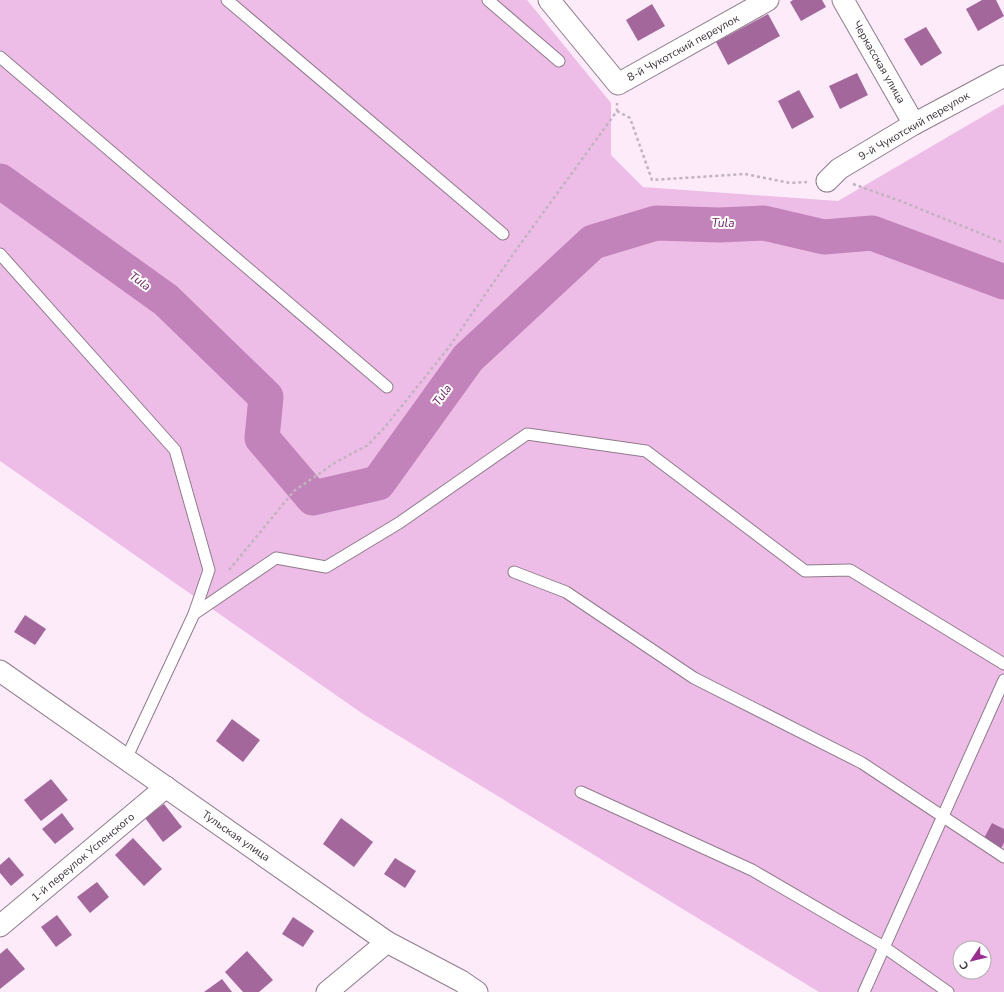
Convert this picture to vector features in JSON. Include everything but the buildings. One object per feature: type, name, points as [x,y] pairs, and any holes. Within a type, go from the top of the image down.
[{"type":"street","points":[[549,0],[618,84]]},
{"type":"street","name":"8-й Чукотский переулок","points":[[618,84],[768,0]]},
{"type":"street","name":"Черкасская улица","points":[[843,0],[914,124]]},
{"type":"street","name":"9-й Чукотский переулок","points":[[827,181],[839,169],[914,124],[1004,76]]},
{"type":"street","name":"Тульская улица","points":[[0,671],[387,942],[461,981],[477,992]]},
{"type":"street","name":"1-й переулок Успенского","points":[[0,926],[166,787]]},
{"type":"street","points":[[327,992],[387,942]]},
{"type":"lane","points":[[227,0],[503,234]]},
{"type":"lane","points":[[488,0],[559,61]]},
{"type":"lane","points":[[0,57],[387,386]]},
{"type":"lane","points":[[0,254],[175,450],[209,570],[194,614],[126,760]]},
{"type":"lane","points":[[194,614],[276,558],[326,568],[398,523],[527,434],[646,451],[805,571],[850,570],[1004,664]]},
{"type":"lane","points":[[514,572],[566,592],[694,678],[862,763],[942,818],[1004,857]]},
{"type":"lane","points":[[864,992],[1004,680]]},
{"type":"lane","points":[[581,792],[752,870],[884,947],[948,992]]},
{"type":"path","points":[[228,572],[294,491],[336,462],[368,445],[409,398],[449,347],[516,250],[617,110],[618,84]]},
{"type":"path","points":[[617,110],[630,118],[652,180],[745,174],[790,183],[841,180],[874,191],[1004,242]]},
{"type":"shaded area","points":[[0,0],[527,0],[611,103],[611,155],[643,187],[838,201],[1004,104],[1004,992],[819,992],[363,714],[0,461]]},
{"type":"waterway","name":"Tula","points":[[0,181],[166,300],[266,397],[262,438],[313,498],[378,483],[468,358],[593,242],[656,223],[720,225],[764,223],[824,237],[872,233],[1004,282]]}]
